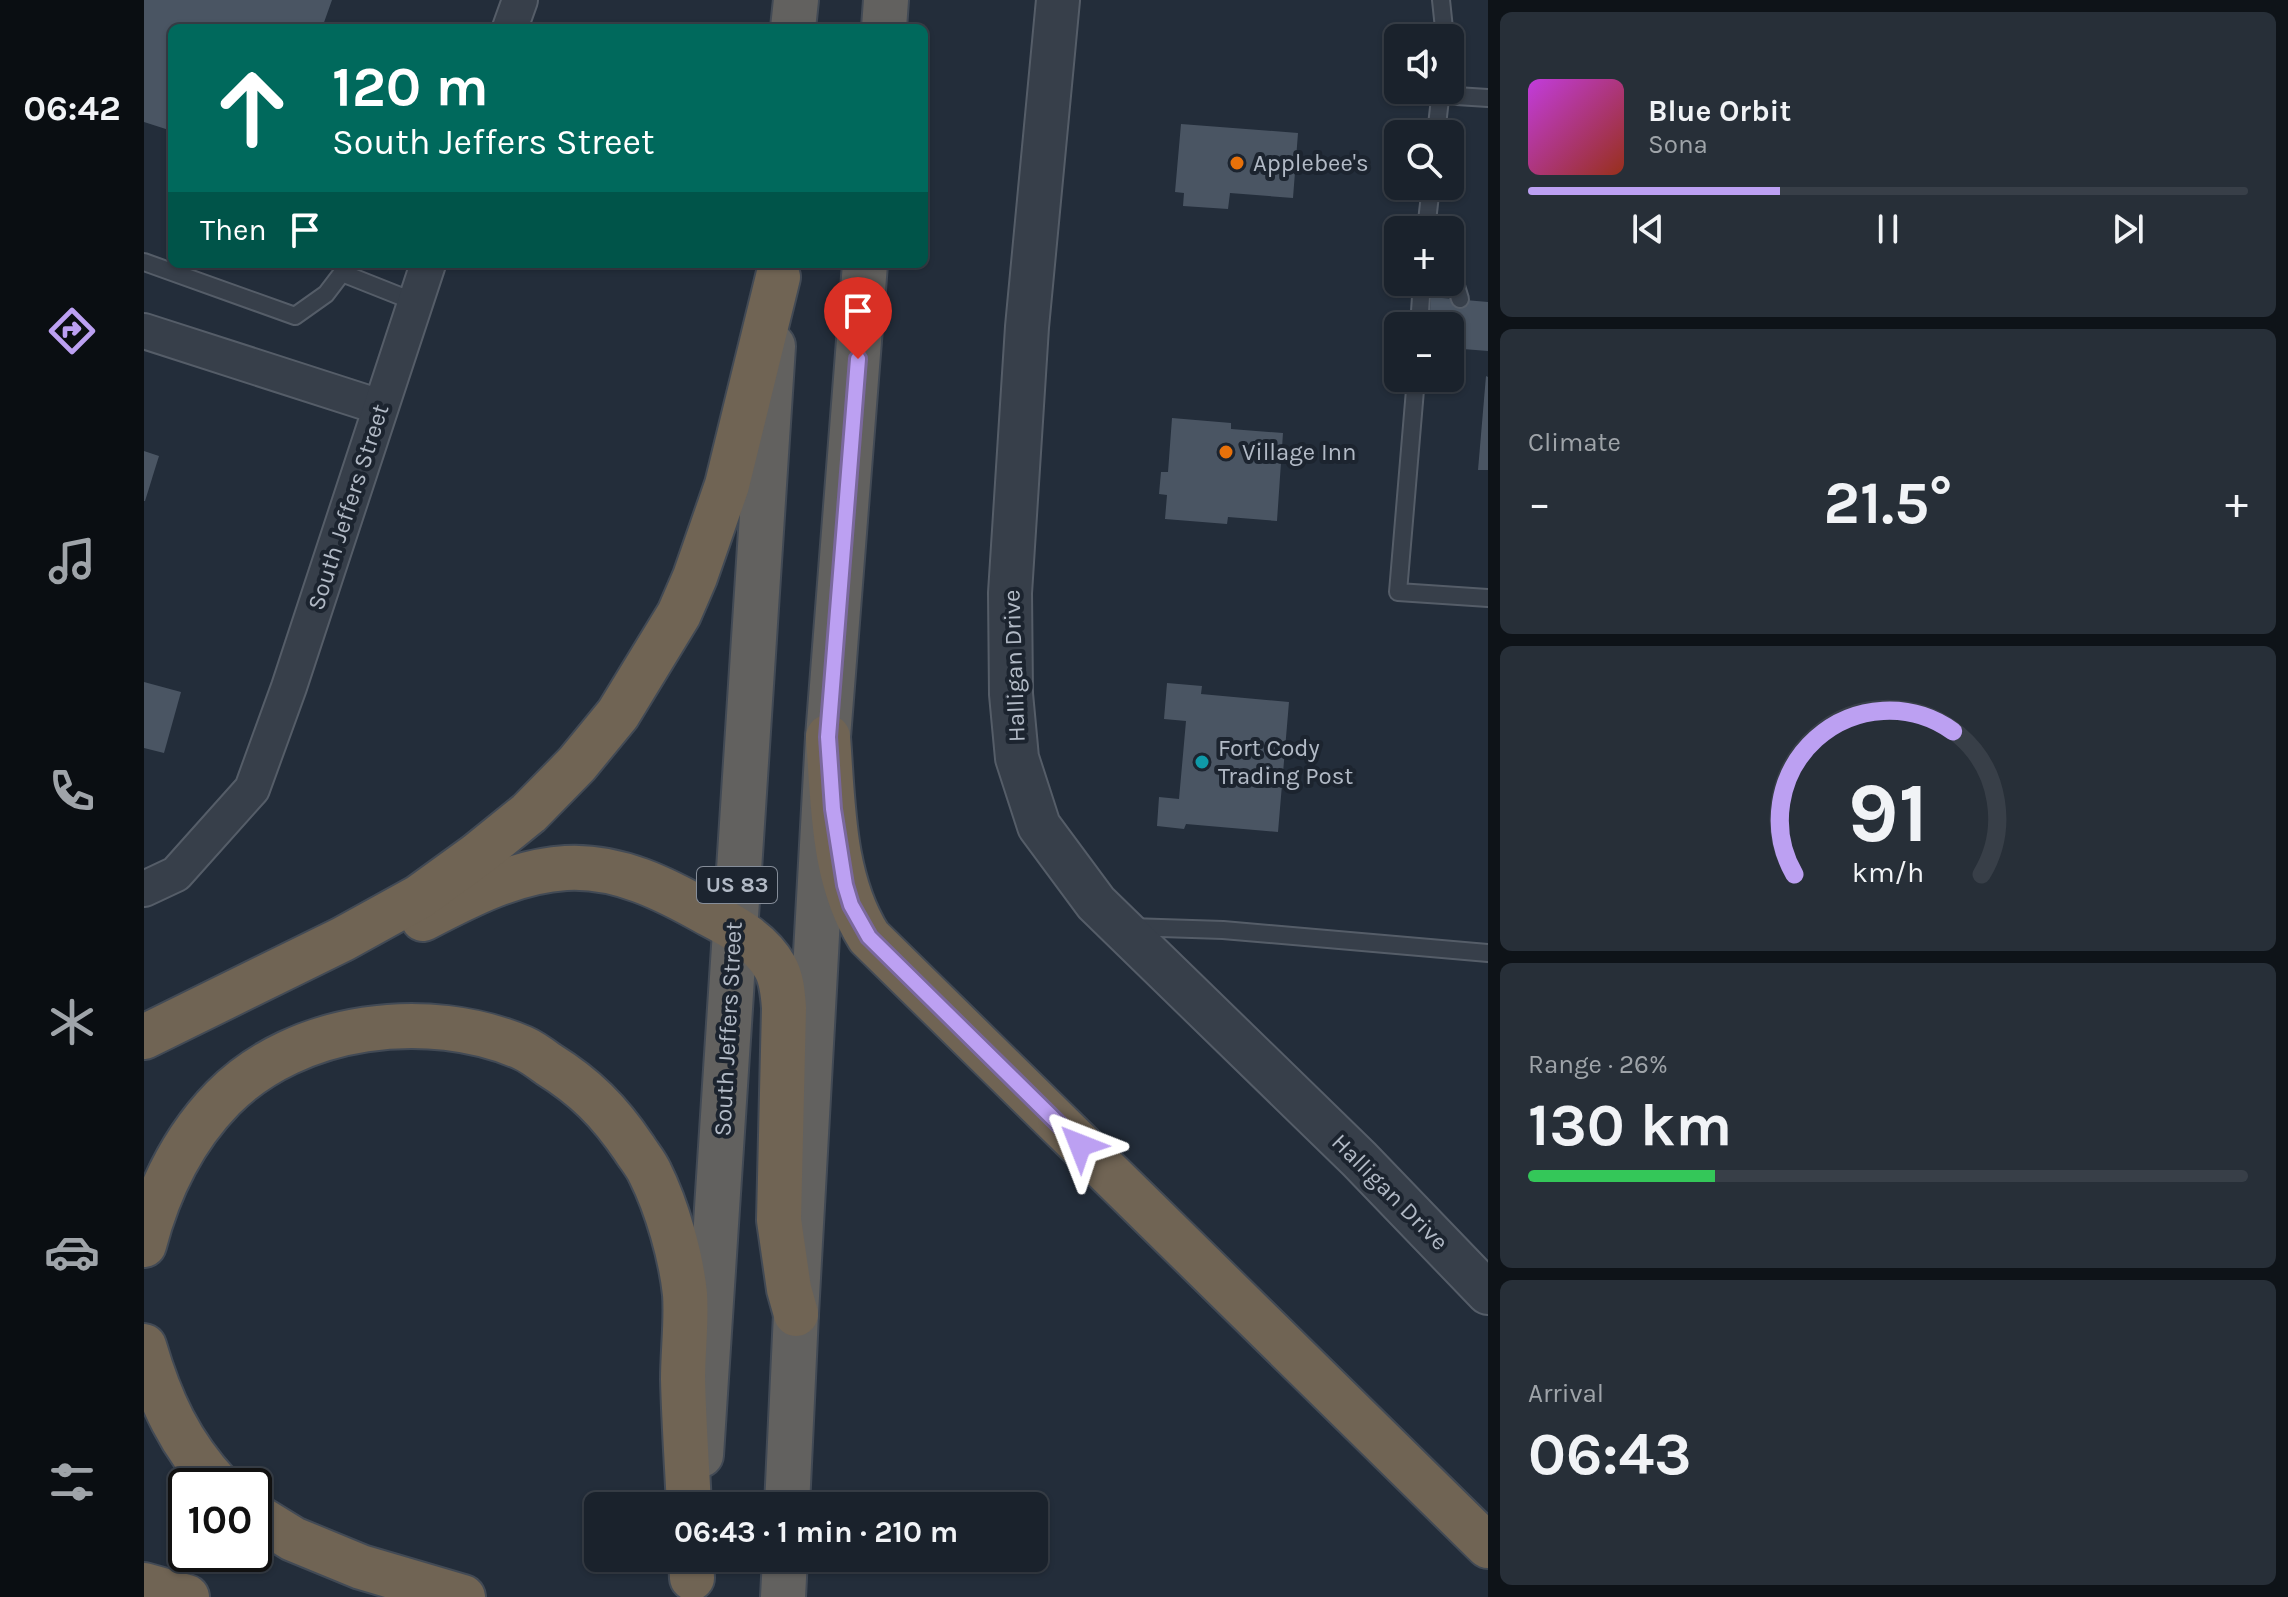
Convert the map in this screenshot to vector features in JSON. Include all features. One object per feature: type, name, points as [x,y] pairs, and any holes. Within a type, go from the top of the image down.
[{"type":"highway","points":[[884,24],[886,0]]},
{"type":"highway","points":[[788,1492],[828,737],[865,268]]},
{"type":"highway","points":[[144,1040],[419,897],[529,813],[577,764],[618,714],[679,614],[695,577],[727,485],[778,270]]},
{"type":"highway","name":"South Jeffers Street","points":[[698,1492],[778,270]]},
{"type":"highway","points":[[828,737],[833,809],[845,885],[851,905],[869,937],[1488,1546]]},
{"type":"highway","points":[[144,1040],[274,991],[463,898],[506,881],[563,868],[582,868],[635,878],[665,889],[734,927],[760,947],[780,979],[784,1022],[779,1220],[789,1289],[796,1314]]},
{"type":"highway","points":[[144,1245],[154,1208],[173,1166],[197,1129],[224,1097],[258,1070],[295,1049],[344,1034],[398,1026],[444,1027],[524,1048],[586,1089],[616,1122],[650,1171],[670,1222],[685,1295],[683,1377],[688,1492]]},
{"type":"highway","points":[[144,1346],[154,1380],[174,1425],[203,1468]]},
{"type":"highway","points":[[272,1526],[293,1539],[361,1567],[463,1597]]},
{"type":"highway","points":[[144,1585],[187,1597]]},
{"type":"street","points":[[511,24],[520,0]]},
{"type":"street","name":"Halligan Drive","points":[[1058,0],[1027,327],[1010,593],[1011,694],[1017,758],[1039,826],[1096,903],[1359,1159],[1488,1293]]},
{"type":"street","name":"South Jeffers Street","points":[[144,889],[176,874],[252,789],[289,687],[427,268]]},
{"type":"street","points":[[144,331],[380,407]]},
{"type":"lane","points":[[1441,0],[1444,24]]},
{"type":"lane","points":[[1464,95],[1488,98]]},
{"type":"lane","points":[[144,262],[295,316],[326,294],[342,273],[415,302]]},
{"type":"lane","points":[[1414,392],[1398,592],[1488,598]]},
{"type":"lane","points":[[1121,926],[1223,930],[1488,953]]},
{"type":"building","points":[[144,0],[332,0],[323,24],[168,24],[168,130],[144,122]]},
{"type":"building","name":"Applebee's","points":[[1181,124],[1298,133],[1293,198],[1230,193],[1228,209],[1183,206],[1184,193],[1175,192]]},
{"type":"building","points":[[1431,297],[1488,302],[1488,351],[1464,349],[1464,312],[1430,312]]},
{"type":"building","points":[[1486,376],[1488,470],[1478,470]]},
{"type":"building","name":"Village Inn","points":[[1172,418],[1231,423],[1231,429],[1283,433],[1277,521],[1228,517],[1227,524],[1165,519],[1167,495],[1159,494],[1161,472],[1168,472]]},
{"type":"building","points":[[144,451],[159,456],[145,501],[144,501]]},
{"type":"building","points":[[144,682],[181,692],[164,753],[144,748]]},
{"type":"building","points":[[1167,683],[1202,686],[1201,694],[1289,702],[1278,832],[1186,824],[1184,829],[1157,826],[1159,797],[1179,799],[1186,721],[1164,719]]},
{"type":"place","name":"Applebee's","points":[[1237,163]]},
{"type":"place","name":"Village Inn","points":[[1226,452]]},
{"type":"place","name":"Fort Cody Trading Post","points":[[1202,762]]},
{"type":"route","points":[[858,359],[828,737],[833,809],[845,885],[851,905],[869,937],[1080,1145]]}]
